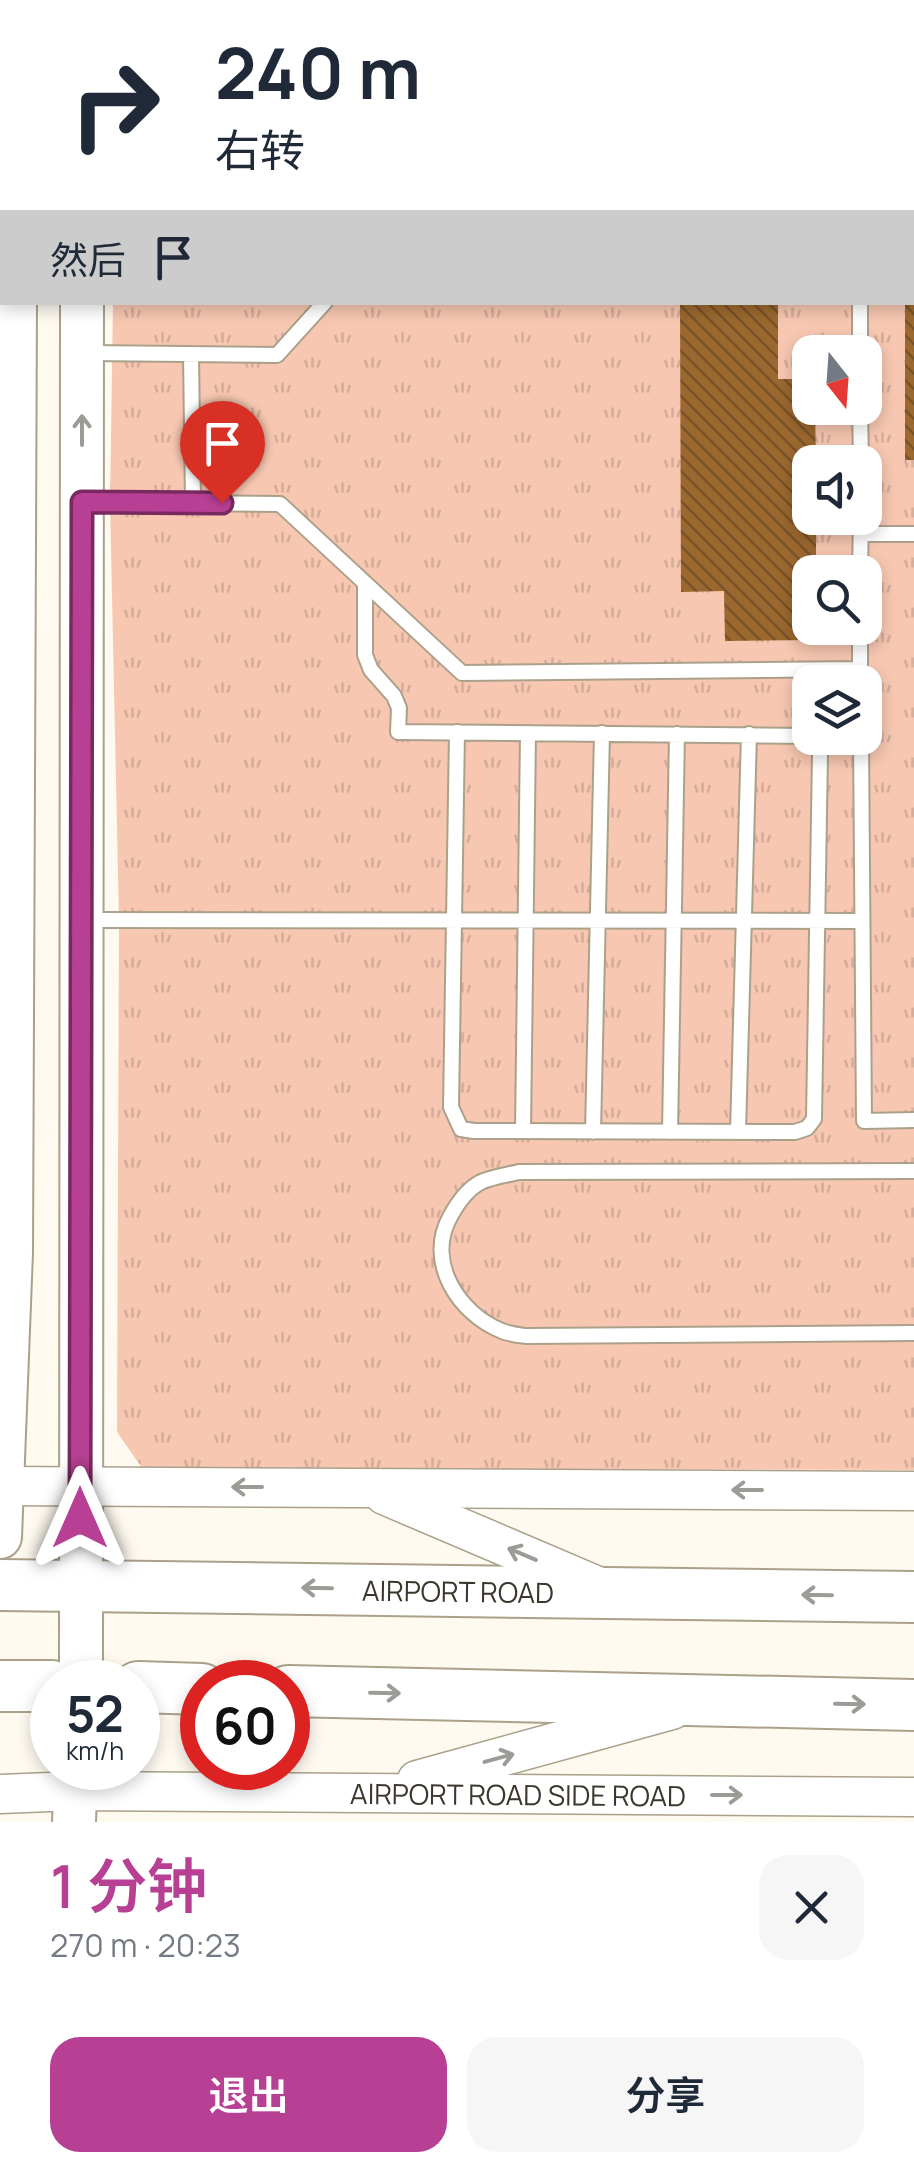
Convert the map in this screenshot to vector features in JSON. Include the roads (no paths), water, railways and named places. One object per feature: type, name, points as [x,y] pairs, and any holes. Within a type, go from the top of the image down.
[{"type":"highway","name":"AIRPORT ROAD","points":[[0,1585],[914,1597]]},
{"type":"highway","points":[[0,1686],[30,1686]]},
{"type":"highway","points":[[310,1691],[914,1705]]},
{"type":"main road","points":[[0,1537],[12,1232],[14,305]]},
{"type":"main road","points":[[81,1660],[82,305]]},
{"type":"street","points":[[1,1486],[914,1491]]},
{"type":"street","points":[[365,1487],[612,1592]]},
{"type":"street","points":[[371,1793],[708,1700]]},
{"type":"street","name":"AIRPORT ROAD SIDE ROAD","points":[[0,1794],[914,1797]]},
{"type":"lane","points":[[308,305],[308,321]]},
{"type":"lane","points":[[82,353],[277,355],[322,305]]},
{"type":"lane","points":[[860,305],[860,335]]},
{"type":"lane","points":[[191,354],[194,503]]},
{"type":"lane","points":[[82,502],[280,504],[462,673],[792,675]]},
{"type":"lane","points":[[882,534],[914,534]]},
{"type":"lane","points":[[366,583],[366,655],[371,670],[394,696],[398,732],[792,736]]},
{"type":"lane","points":[[457,732],[452,1108],[460,1129],[794,1132],[807,1128],[814,1119],[820,755]]},
{"type":"lane","points":[[523,1132],[528,732]]},
{"type":"lane","points":[[592,1132],[602,734]]},
{"type":"lane","points":[[670,1132],[677,734]]},
{"type":"lane","points":[[738,1132],[749,734]]},
{"type":"lane","points":[[860,755],[864,1120],[914,1120]]},
{"type":"lane","points":[[81,920],[862,921]]},
{"type":"lane","points":[[914,1171],[519,1172],[479,1183],[458,1202],[443,1229],[442,1260],[452,1291],[470,1312],[503,1332],[526,1336],[914,1333]]}]
